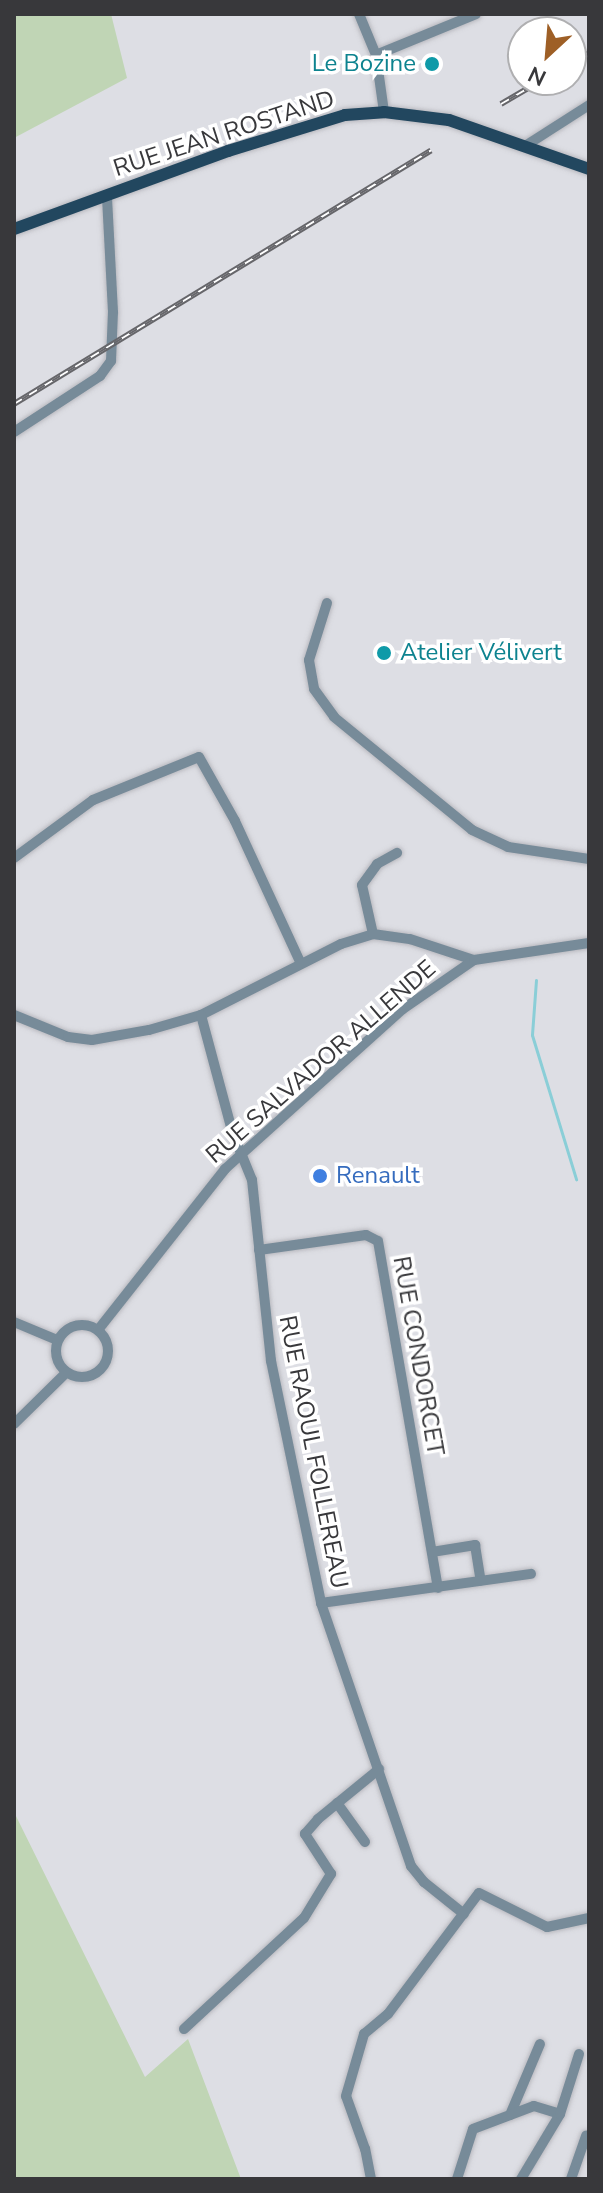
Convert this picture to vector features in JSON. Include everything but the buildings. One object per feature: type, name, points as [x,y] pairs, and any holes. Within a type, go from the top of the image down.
[{"type":"main road","name":"RUE JEAN ROSTAND","points":[[14,229],[312,123],[384,112],[449,120],[589,169]]},
{"type":"street","points":[[359,14],[376,55],[384,112]]},
{"type":"street","points":[[376,55],[476,14]]},
{"type":"street","points":[[525,146],[589,105]]},
{"type":"street","points":[[14,432],[100,376],[111,361],[113,312],[107,197]]},
{"type":"street","points":[[327,603],[309,660],[314,689],[334,717],[472,830],[508,847],[589,859]]},
{"type":"street","points":[[14,858],[93,800],[199,757],[235,821],[301,964]]},
{"type":"street","points":[[373,934],[362,885],[377,864],[397,853]]},
{"type":"street","points":[[15,1011],[68,1037],[92,1040],[149,1030],[201,1015],[341,944],[373,934],[410,939],[474,960]]},
{"type":"street","name":"RUE SALVADOR ALLENDE","points":[[98,1330],[225,1169],[403,1009],[474,960],[589,943]]},
{"type":"street","name":"RUE RAOUL FOLLEREAU","points":[[201,1015],[232,1131],[252,1180],[271,1361],[321,1603],[411,1866],[424,1882],[464,1914]]},
{"type":"street","name":"RUE CONDORCET","points":[[259,1250],[366,1235],[378,1241],[438,1588]]},
{"type":"street","points":[[14,1322],[57,1340]]},
{"type":"street","points":[[75,1325],[98,1330],[108,1345],[108,1354],[100,1370],[84,1377],[67,1372],[56,1358],[57,1340],[75,1325]]},
{"type":"street","points":[[14,1424],[67,1372]]},
{"type":"street","points":[[432,1552],[475,1545],[481,1581]]},
{"type":"street","points":[[321,1603],[531,1574]]},
{"type":"street","points":[[184,2029],[304,1918],[331,1874],[305,1834],[379,1769]]},
{"type":"street","points":[[337,1803],[365,1842]]},
{"type":"street","points":[[371,2179],[365,2149],[346,2096],[364,2034],[388,2014],[479,1893],[547,1927],[589,1918]]},
{"type":"street","points":[[510,2115],[540,2044]]},
{"type":"street","points":[[521,2179],[560,2114],[579,2054]]},
{"type":"street","points":[[457,2179],[473,2129],[534,2106],[560,2114]]},
{"type":"street","points":[[571,2179],[586,2136]]},
{"type":"green space","points":[[14,14],[111,14],[127,78],[14,138]]},
{"type":"green space","points":[[14,1812],[145,2077],[188,2039],[241,2179],[14,2179]]},
{"type":"waterway","points":[[536,980],[532,1035],[576,1179]]},
{"type":"railway","points":[[501,104],[515,96]]},
{"type":"railway","points":[[14,404],[431,150]]},
{"type":"place","name":"Le Bozine","points":[[432,64]]},
{"type":"place","name":"Atelier Vélivert","points":[[384,653]]},
{"type":"place","name":"Renault","points":[[320,1176]]}]
